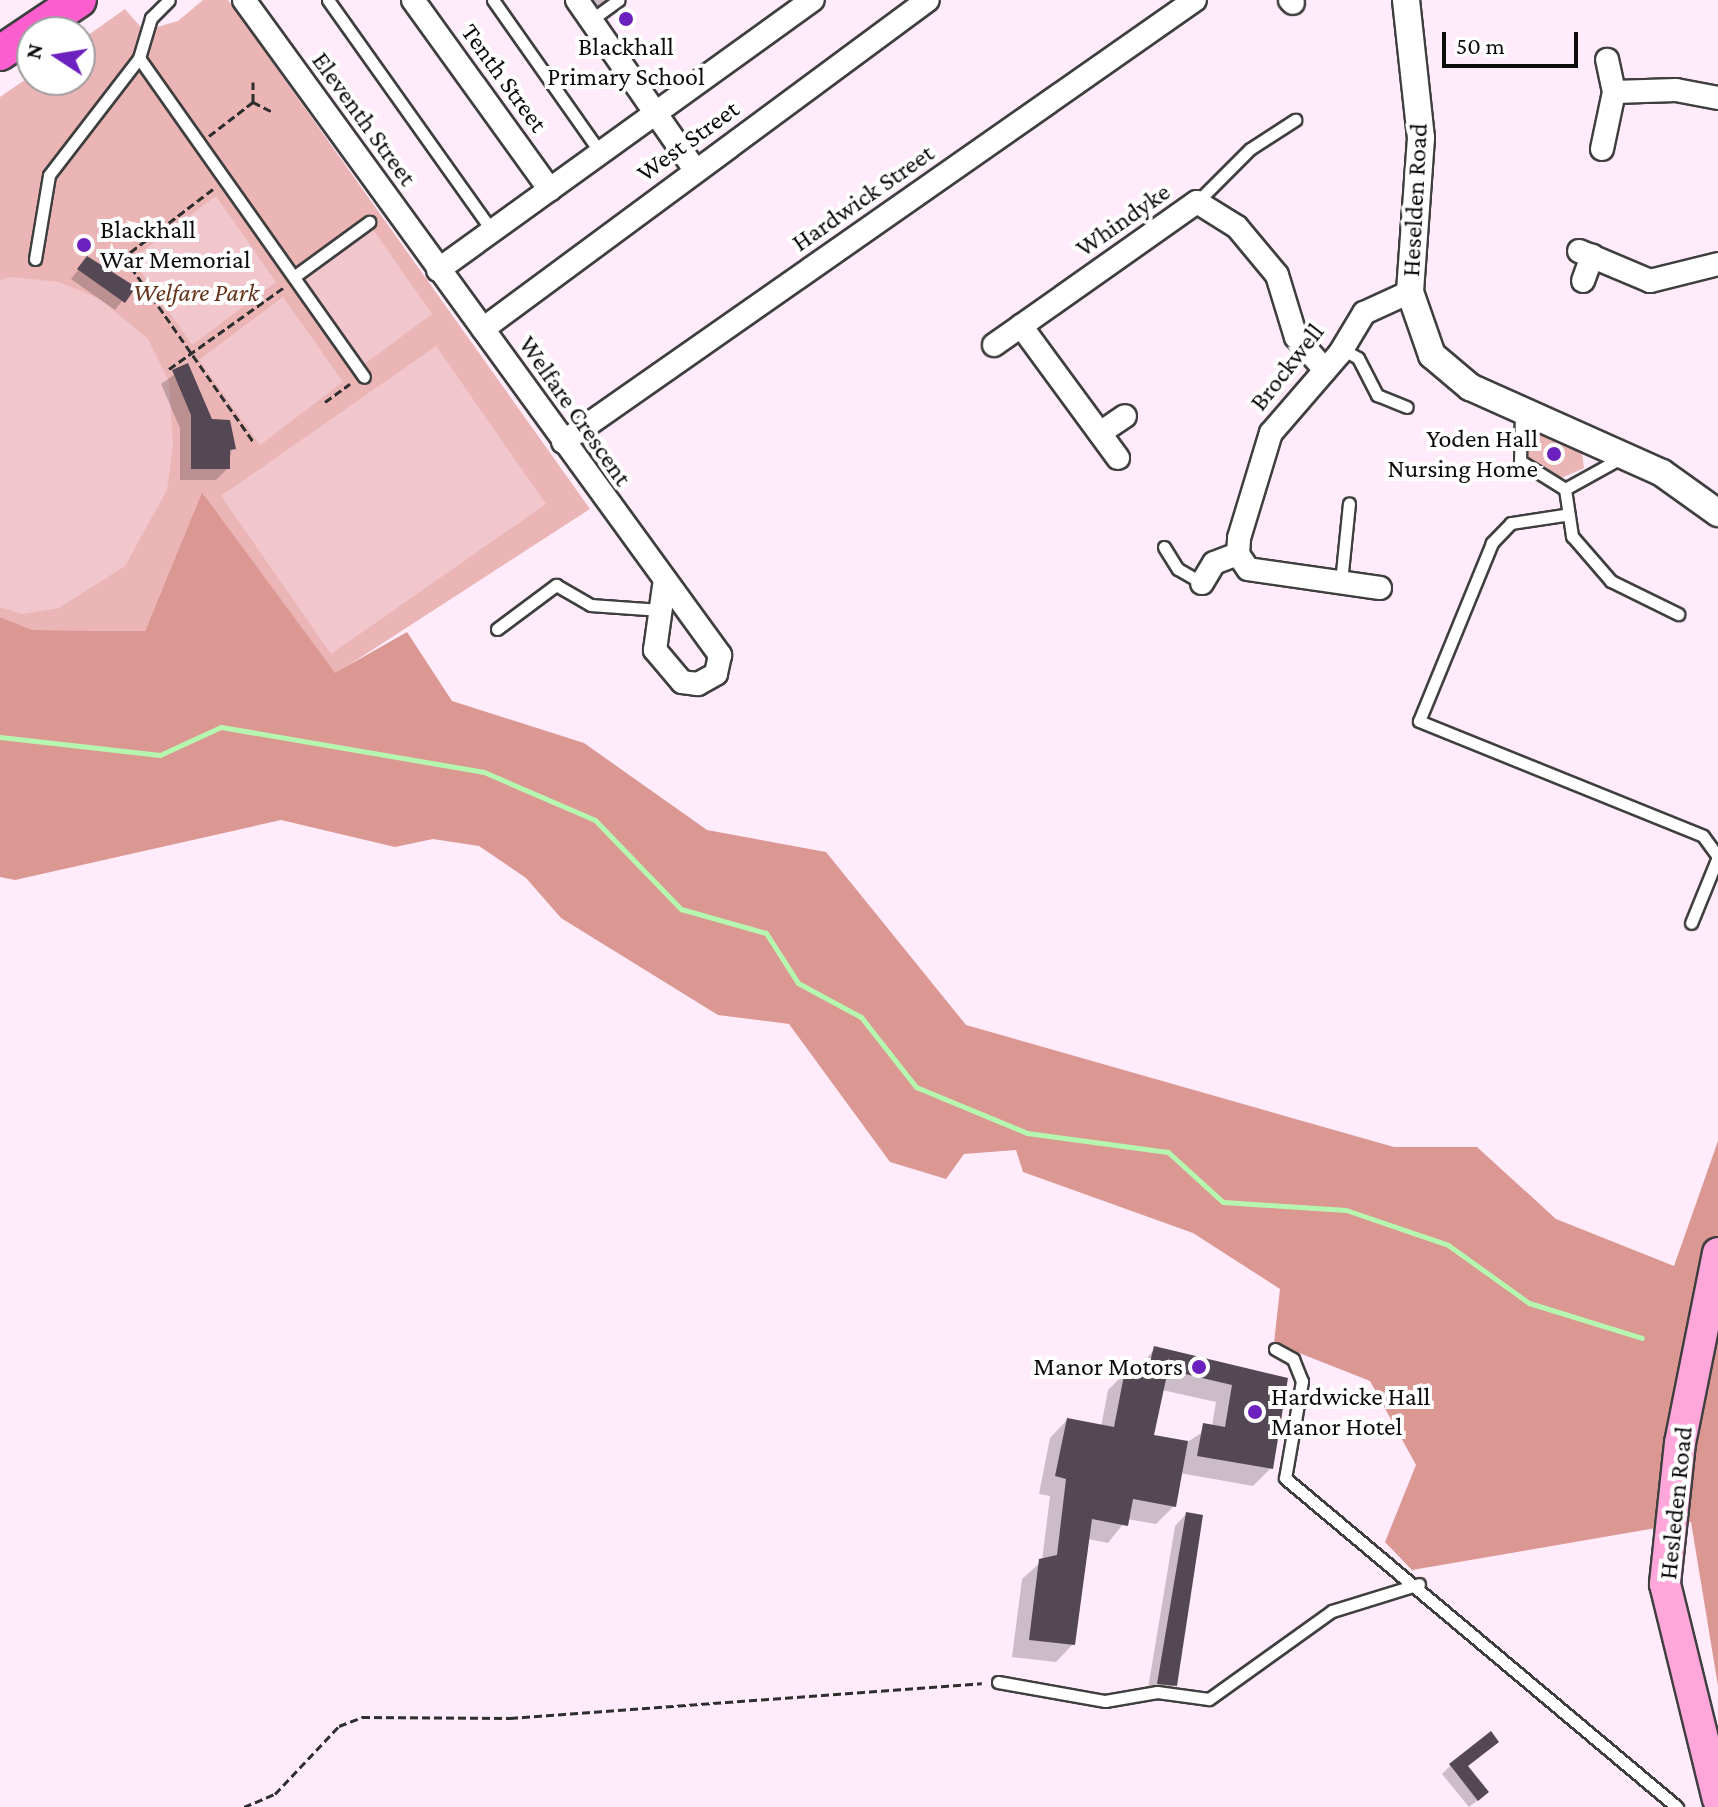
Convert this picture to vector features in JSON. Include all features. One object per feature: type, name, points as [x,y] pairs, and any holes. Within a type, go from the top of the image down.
[{"type":"main road","points":[[0,53],[79,0]]},
{"type":"main road","name":"Hesleden Road","points":[[1718,1253],[1680,1443],[1665,1584],[1718,1799]]},
{"type":"street","name":"Eleventh Street","points":[[244,0],[438,270]]},
{"type":"street","name":"Tenth Street","points":[[413,0],[550,190]]},
{"type":"street","points":[[577,0],[695,170]]},
{"type":"street","points":[[438,270],[813,0]]},
{"type":"street","name":"West Street","points":[[483,329],[928,0]]},
{"type":"street","name":"Hardwick Street","points":[[563,442],[1195,0]]},
{"type":"street","name":"Heselden Road","points":[[1406,0],[1421,138],[1410,292],[1432,355],[1449,374],[1623,456],[1718,513]]},
{"type":"street","points":[[1602,149],[1614,92],[1607,60]]},
{"type":"street","points":[[1614,92],[1676,90],[1718,98]]},
{"type":"street","name":"Whindyke","points":[[994,345],[1197,202],[1237,227],[1277,275],[1296,337],[1325,370]]},
{"type":"street","points":[[1583,281],[1586,254],[1650,281],[1718,264]]},
{"type":"street","name":"Welfare Crescent","points":[[438,270],[664,586],[720,655],[716,674],[698,684],[682,682],[655,650],[664,586]]},
{"type":"street","name":"Brockwell","points":[[1238,554],[1271,433],[1342,349],[1364,313],[1410,292]]},
{"type":"street","points":[[1021,326],[1118,458]]},
{"type":"street","points":[[1100,433],[1125,416]]},
{"type":"street","points":[[1202,583],[1214,563],[1238,554],[1248,569],[1380,588]]},
{"type":"lane","points":[[35,259],[49,175],[139,58],[151,18],[169,0]]},
{"type":"lane","points":[[328,0],[492,231]]},
{"type":"lane","points":[[493,0],[600,152]]},
{"type":"lane","points":[[591,20],[619,0]]},
{"type":"lane","points":[[139,58],[363,375]]},
{"type":"lane","points":[[1197,202],[1250,149],[1295,120]]},
{"type":"lane","points":[[295,276],[369,222]]},
{"type":"lane","points":[[1342,349],[1358,358],[1377,395],[1407,407]]},
{"type":"lane","points":[[1521,410],[1520,461],[1565,489]]},
{"type":"lane","points":[[1565,489],[1623,456]]},
{"type":"lane","points":[[1565,489],[1564,515],[1611,581],[1678,614]]},
{"type":"lane","points":[[1341,582],[1349,503]]},
{"type":"lane","points":[[1564,515],[1511,523],[1492,543],[1419,721],[1703,836],[1718,857],[1691,923]]},
{"type":"lane","points":[[1164,547],[1178,569],[1202,583]]},
{"type":"lane","points":[[497,629],[556,585],[590,605],[661,610]]},
{"type":"lane","points":[[1275,1349],[1293,1359],[1302,1381],[1285,1478],[1419,1584],[1677,1807]]},
{"type":"lane","points":[[998,1682],[1105,1701],[1157,1692],[1209,1699],[1332,1611],[1419,1584]]},
{"type":"path","points":[[253,82],[253,102]]},
{"type":"path","points":[[200,143],[253,102]]},
{"type":"path","points":[[253,102],[273,112]]},
{"type":"path","points":[[226,180],[124,257],[253,441]]},
{"type":"path","points":[[169,369],[192,356],[283,287]]},
{"type":"path","points":[[325,402],[363,375]]},
{"type":"path","points":[[244,1807],[275,1794],[339,1726],[362,1717],[510,1718],[998,1682]]},
{"type":"green space","name":"Welfare Park","points":[[203,0],[228,0],[590,509],[335,674],[202,492],[145,631],[33,630],[0,617],[0,97],[16,86],[16,96],[96,96],[96,30],[125,9],[144,31],[178,21]]},
{"type":"green space","points":[[216,196],[276,282],[192,345],[132,259]]},
{"type":"green space","points":[[372,228],[432,314],[362,366],[301,280]]},
{"type":"green space","points":[[11,277],[59,282],[100,299],[148,339],[169,381],[173,445],[167,490],[125,566],[59,608],[22,614],[0,607],[0,280]]},
{"type":"green space","points":[[283,297],[343,382],[260,445],[199,360]]},
{"type":"green space","points":[[436,346],[546,504],[331,654],[221,496]]},
{"type":"green space","points":[[1535,429],[1581,446],[1584,468],[1561,478],[1527,457],[1524,443]]},
{"type":"shaded area","points":[[202,492],[335,673],[407,632],[452,701],[584,743],[707,830],[826,852],[966,1025],[1394,1147],[1477,1147],[1556,1219],[1674,1266],[1718,1141],[1718,1686],[1691,1522],[1412,1570],[1385,1542],[1416,1465],[1370,1381],[1274,1343],[1280,1289],[1193,1233],[1023,1172],[1016,1150],[964,1154],[946,1179],[890,1162],[789,1024],[718,1015],[561,918],[526,878],[479,846],[433,839],[395,847],[281,820],[15,880],[0,877],[0,617],[33,630],[145,631]]},
{"type":"building","points":[[87,256],[136,287],[125,303],[77,269]]},
{"type":"building","points":[[188,363],[212,419],[230,420],[236,449],[230,450],[230,469],[191,469],[191,415],[172,370]]},
{"type":"building","points":[[1154,1346],[1288,1378],[1273,1469],[1197,1456],[1203,1423],[1225,1427],[1232,1385],[1168,1370],[1154,1435],[1188,1441],[1176,1507],[1133,1499],[1128,1526],[1092,1519],[1075,1645],[1029,1640],[1039,1559],[1057,1555],[1066,1479],[1055,1476],[1067,1418],[1114,1427],[1125,1370],[1147,1374]]},
{"type":"building","points":[[1186,1512],[1203,1515],[1177,1686],[1157,1684]]},
{"type":"building","points":[[1491,1731],[1499,1742],[1468,1766],[1489,1792],[1478,1801],[1449,1764]]},
{"type":"waterway","points":[[0,737],[160,755],[221,727],[484,772],[595,820],[681,909],[766,933],[798,983],[861,1017],[916,1087],[1027,1133],[1168,1152],[1223,1202],[1346,1210],[1448,1245],[1529,1303],[1642,1338]]},
{"type":"place","name":"Blackhall Primary School","points":[[626,19]]},
{"type":"place","name":"Blackhall War Memorial","points":[[84,245]]},
{"type":"place","name":"Yoden Hall Nursing Home","points":[[1554,454]]},
{"type":"place","name":"Manor Motors","points":[[1199,1367]]},
{"type":"place","name":"Hardwicke Hall Manor Hotel","points":[[1255,1412]]}]
